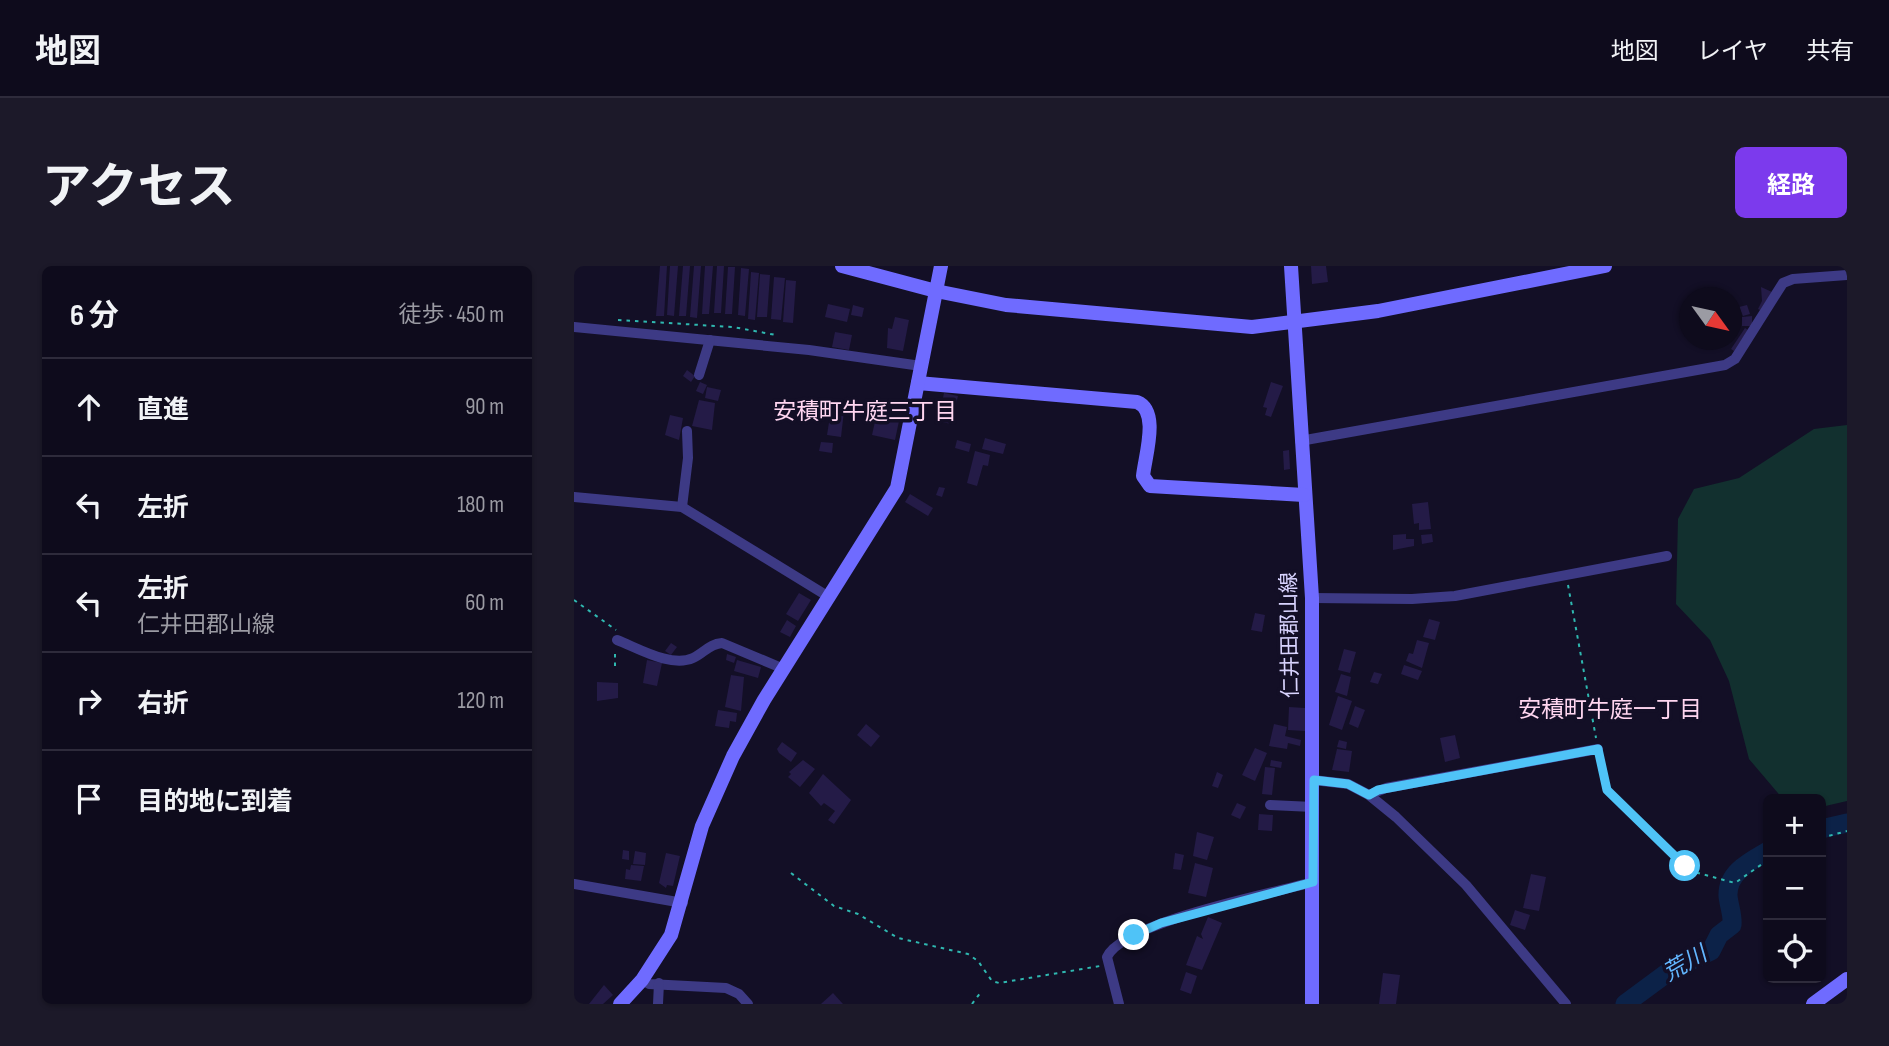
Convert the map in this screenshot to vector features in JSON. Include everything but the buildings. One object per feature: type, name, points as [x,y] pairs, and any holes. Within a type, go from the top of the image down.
[{"type":"street","points":[[842,266],[936,291],[1072,313],[1252,327],[1378,311],[1605,266]]},
{"type":"street","points":[[620,1004],[642,980],[671,935],[683,903],[702,826],[714,794],[784,669],[897,488],[941,266]]},
{"type":"street","name":"仁井田郡山線","points":[[1291,266],[1312,598],[1312,1004]]},
{"type":"street","points":[[1300,441],[1725,365],[1735,359],[1783,284],[1793,279],[1847,275]]},
{"type":"street","points":[[574,327],[809,349],[920,366]]},
{"type":"street","points":[[699,375],[710,340]]},
{"type":"street","points":[[918,383],[1137,401],[1145,404],[1150,414],[1143,476],[1150,486],[1304,495]]},
{"type":"street","points":[[682,507],[688,458],[687,431]]},
{"type":"street","points":[[574,497],[682,507],[829,597]]},
{"type":"street","points":[[1312,598],[1430,599],[1667,556]]},
{"type":"street","points":[[617,640],[659,656],[682,661],[695,657],[713,644],[722,643],[784,669]]},
{"type":"street","points":[[1369,795],[1378,790],[1598,749]]},
{"type":"street","points":[[1314,780],[1348,784],[1369,795],[1423,841],[1466,885],[1566,1004]]},
{"type":"street","points":[[1270,805],[1313,807]]},
{"type":"street","points":[[1119,1004],[1108,965],[1107,954],[1112,949],[1152,926],[1313,882]]},
{"type":"street","points":[[574,884],[683,903]]},
{"type":"street","points":[[1813,1004],[1847,979]]},
{"type":"street","points":[[642,980],[731,990],[748,1004]]},
{"type":"street","points":[[658,1004],[659,983]]},
{"type":"path","points":[[613,320],[733,327],[780,336]]},
{"type":"path","points":[[1566,574],[1607,790],[1689,868],[1735,883],[1763,863]]},
{"type":"path","points":[[574,600],[617,630],[615,666]]},
{"type":"path","points":[[1826,837],[1847,831]]},
{"type":"path","points":[[791,873],[834,906],[858,914],[898,938],[968,954],[978,961],[992,981],[999,983],[1108,965]]},
{"type":"path","points":[[972,1004],[981,992]]},
{"type":"green space","points":[[1847,425],[1847,801],[1826,806],[1826,794],[1779,794],[1749,759],[1729,681],[1710,640],[1676,604],[1678,519],[1694,489],[1739,478],[1814,429]]},
{"type":"waterway","name":"荒川","points":[[1826,828],[1847,823]]},
{"type":"waterway","name":"荒川","points":[[1625,1004],[1671,970],[1711,951],[1719,935],[1732,925],[1728,896],[1731,880],[1741,868],[1763,854]]},
{"type":"district","name":"安積町牛庭三丁目","points":[[865,412]]},
{"type":"district","name":"安積町牛庭一丁目","points":[[1610,710]]},
{"type":"route","points":[[1134,935],[1161,923],[1313,882],[1314,780],[1348,784],[1369,795],[1378,790],[1476,774],[1598,749],[1607,790],[1685,866]]}]
